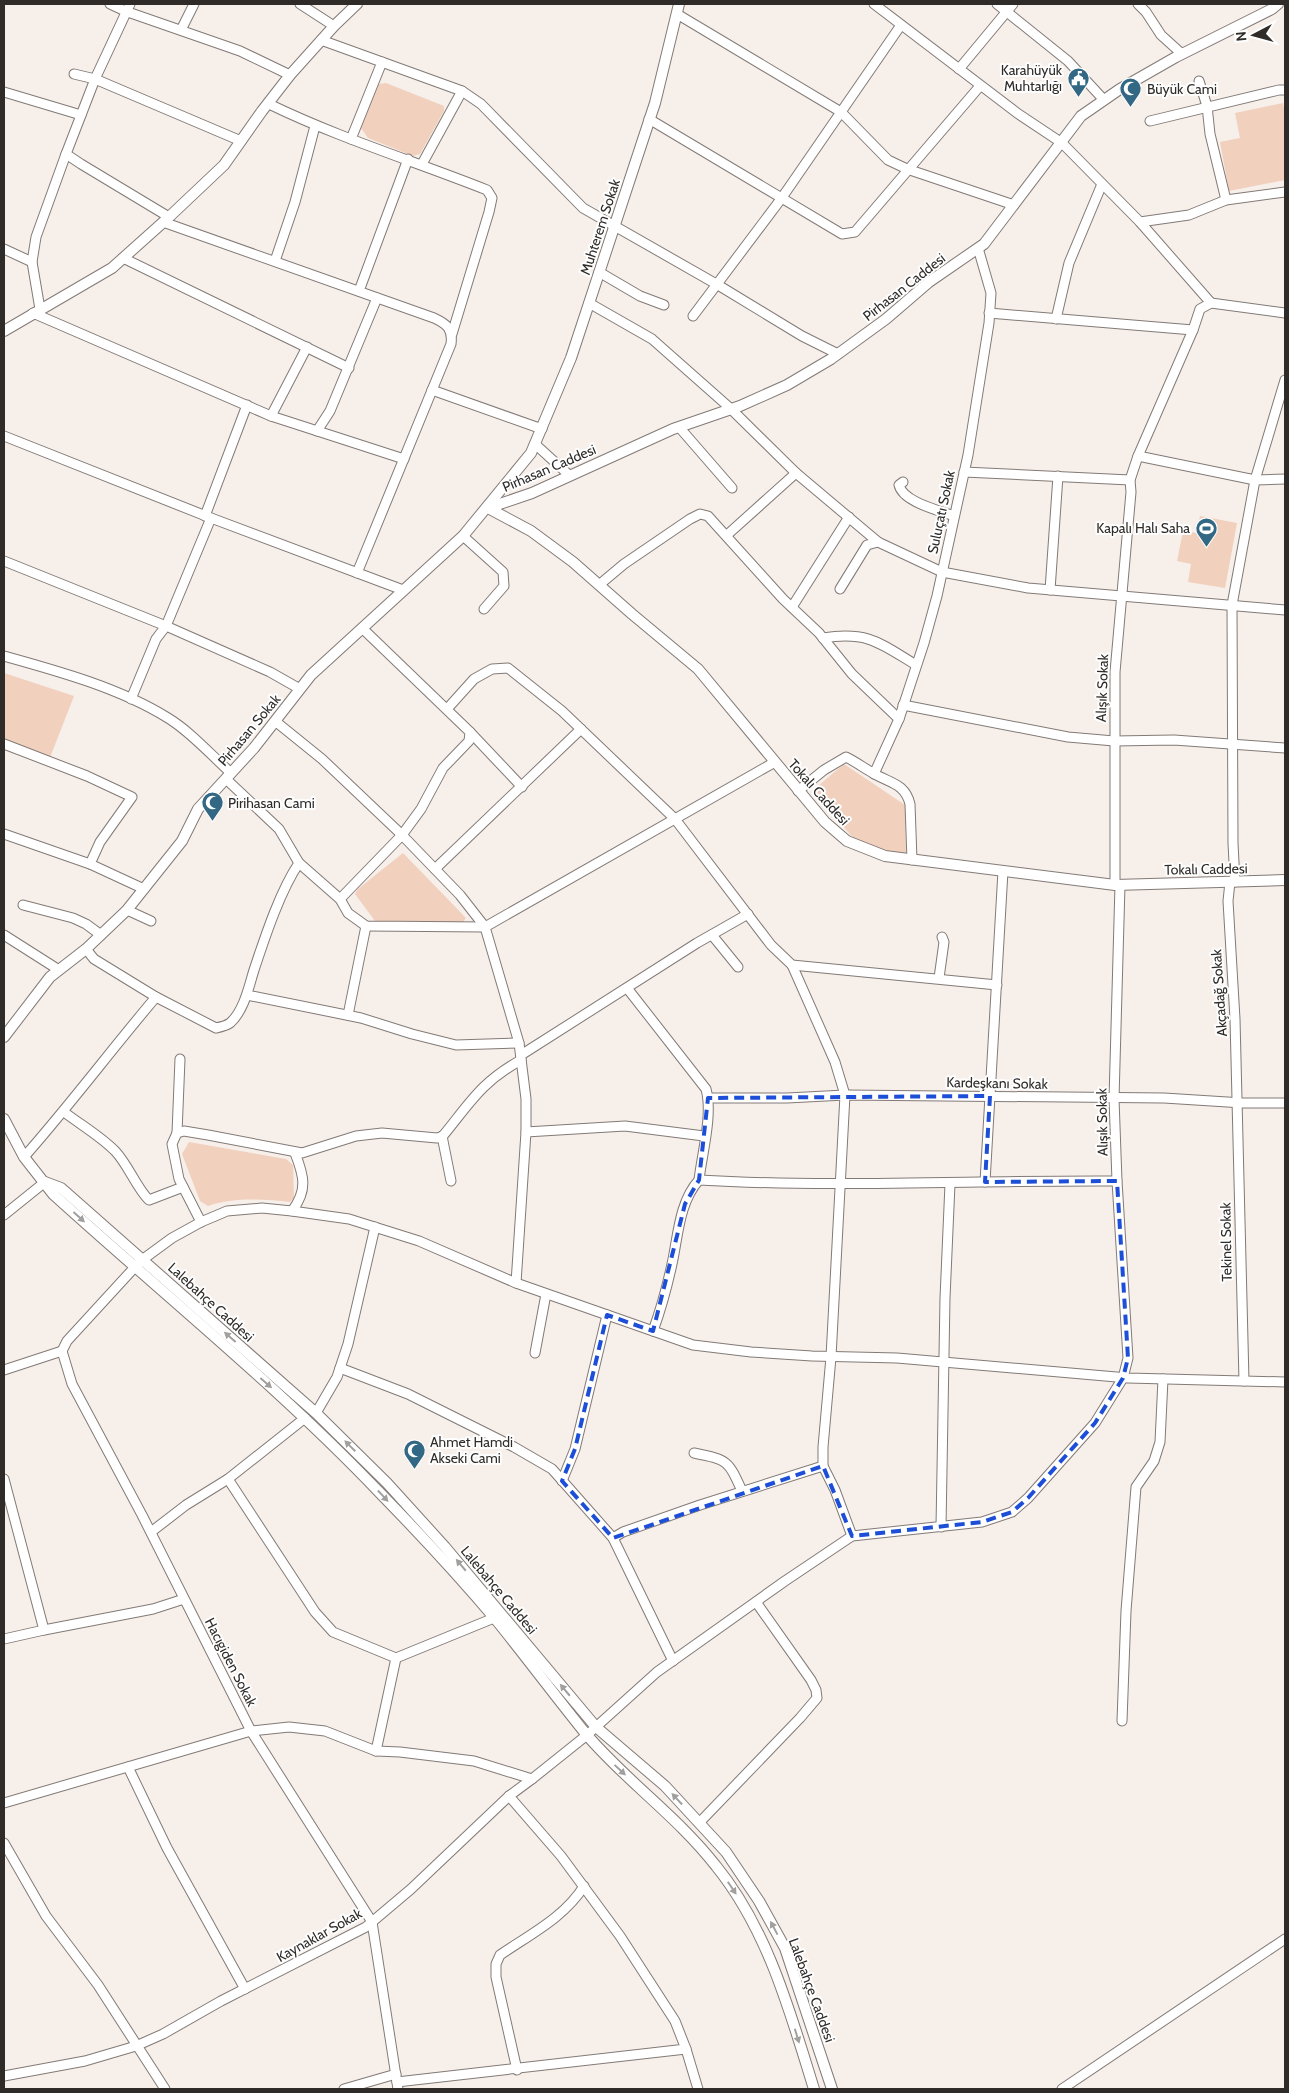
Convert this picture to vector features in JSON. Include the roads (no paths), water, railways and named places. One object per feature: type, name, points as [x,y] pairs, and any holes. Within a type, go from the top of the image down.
[{"type":"street","points":[[110,4],[127,7],[181,30],[240,51],[290,75]]},
{"type":"street","points":[[181,30],[194,4]]},
{"type":"street","points":[[300,4],[334,26]]},
{"type":"street","points":[[4,331],[112,268],[166,220],[224,165],[290,75],[334,26],[357,4]]},
{"type":"street","points":[[874,4],[980,86],[1062,142],[1140,222],[1211,303],[1285,312]]},
{"type":"street","points":[[997,4],[1068,61],[1104,100]]},
{"type":"street","points":[[959,69],[1013,4]]},
{"type":"street","points":[[1138,4],[1146,12],[1161,35],[1182,54]]},
{"type":"street","name":"Pirhasan Caddesi","points":[[488,508],[532,493],[680,427],[740,406],[787,385],[838,354],[886,319],[929,282],[984,244],[1081,116],[1120,89],[1182,54],[1272,9],[1278,4]]},
{"type":"street","points":[[36,311],[32,262],[36,237],[81,115],[127,7]]},
{"type":"street","points":[[678,9],[841,112],[888,160],[908,170],[1014,205]]},
{"type":"street","name":"Muhterem Sokak","points":[[533,449],[571,358],[650,119],[678,9]]},
{"type":"street","points":[[694,316],[781,199],[901,24]]},
{"type":"street","points":[[321,40],[462,91],[481,104],[583,208],[615,224],[802,336],[838,354]]},
{"type":"street","points":[[351,139],[382,62]]},
{"type":"street","points":[[74,74],[96,79],[241,140]]},
{"type":"street","points":[[1199,81],[1207,106],[1210,134],[1226,200]]},
{"type":"street","points":[[650,119],[842,234],[855,232],[980,86]]},
{"type":"street","points":[[1150,121],[1207,106],[1285,90]]},
{"type":"street","points":[[422,164],[462,91]]},
{"type":"street","points":[[4,92],[81,115]]},
{"type":"street","points":[[269,104],[315,126],[422,164],[487,190],[492,198],[452,334],[451,344],[357,573]]},
{"type":"street","points":[[275,261],[295,202],[315,126]]},
{"type":"street","points":[[66,154],[166,220],[446,324],[452,334]]},
{"type":"street","points":[[360,291],[408,159]]},
{"type":"street","points":[[1056,320],[1070,263],[1102,184]]},
{"type":"street","points":[[1140,222],[1189,215],[1226,200],[1285,192]]},
{"type":"street","name":"Suluçatı Sokak","points":[[874,774],[904,705],[937,596],[964,472],[991,293],[978,248]]},
{"type":"street","points":[[4,249],[32,262]]},
{"type":"street","points":[[123,258],[349,368]]},
{"type":"street","points":[[599,272],[640,296],[664,305]]},
{"type":"street","points":[[317,431],[330,411],[377,298]]},
{"type":"street","points":[[589,303],[652,339],[730,408],[796,473],[878,542],[942,572],[1050,590],[1285,610]]},
{"type":"street","name":"Alışık Sokak","points":[[852,1536],[982,1522],[1012,1512],[1028,1498],[1095,1422],[1123,1378],[1128,1358],[1114,1099],[1117,885],[1114,741],[1115,672],[1123,597],[1130,480],[1138,456],[1194,330],[1200,309],[1211,303]]},
{"type":"street","points":[[36,311],[271,416],[404,459]]},
{"type":"street","points":[[989,313],[1056,320],[1128,323],[1194,330]]},
{"type":"street","points":[[271,416],[307,347]]},
{"type":"street","name":"Akçadağ Sokak","points":[[1238,1103],[1228,901],[1232,882],[1233,843],[1232,605],[1255,480],[1285,380]]},
{"type":"street","points":[[432,390],[542,429]]},
{"type":"street","points":[[131,699],[156,639],[166,626],[208,517],[247,405]]},
{"type":"street","points":[[680,427],[732,488]]},
{"type":"street","points":[[4,436],[208,517],[403,590]]},
{"type":"street","points":[[533,449],[569,475]]},
{"type":"street","name":"Pirhasan Sokak","points":[[4,1037],[50,977],[86,949],[127,910],[182,841],[198,809],[229,776],[311,675],[463,536],[488,508],[533,449]]},
{"type":"street","points":[[1138,456],[1255,480],[1285,479]]},
{"type":"street","points":[[964,472],[1130,480]]},
{"type":"street","points":[[727,535],[796,473]]},
{"type":"street","points":[[1050,590],[1058,476]]},
{"type":"street","points":[[903,482],[899,485],[906,498],[954,516]]},
{"type":"street","name":"Tokalı Caddesi","points":[[488,508],[531,531],[573,562],[698,669],[825,822],[847,842],[885,856],[1117,885],[1285,880]]},
{"type":"street","points":[[599,585],[650,546],[700,514],[708,516],[792,607],[824,638],[852,674],[899,719]]},
{"type":"street","points":[[792,607],[849,517]]},
{"type":"street","points":[[463,536],[503,572],[504,586],[484,609]]},
{"type":"street","points":[[840,589],[867,545],[878,542]]},
{"type":"street","points":[[4,561],[166,626],[270,672],[300,689]]},
{"type":"street","points":[[362,628],[447,708],[522,787]]},
{"type":"street","points":[[824,638],[861,636],[880,643],[916,665]]},
{"type":"street","points":[[4,656],[54,670],[131,699],[168,718],[229,776],[279,829],[299,863],[340,899],[348,913],[366,926],[485,927],[774,762]]},
{"type":"street","points":[[447,708],[474,679],[492,669],[508,668],[562,711],[675,820],[771,945],[792,965],[834,1062],[845,1095],[831,1357],[822,1447],[823,1466],[835,1490],[852,1536]]},
{"type":"street","points":[[904,705],[1068,737],[1114,741],[1174,740],[1285,748]]},
{"type":"street","points":[[274,721],[322,759],[402,835],[465,901],[485,927],[519,1043],[526,1099],[526,1132],[516,1283]]},
{"type":"street","points":[[435,870],[581,729]]},
{"type":"street","points":[[340,899],[402,835],[421,809],[443,768],[469,741],[470,732]]},
{"type":"street","points":[[4,744],[87,776],[132,797],[100,842],[90,864]]},
{"type":"street","points":[[798,790],[824,770],[846,757],[874,774],[897,784],[908,796],[912,860]]},
{"type":"street","points":[[4,834],[90,864],[144,889]]},
{"type":"street","points":[[86,949],[94,959],[156,997],[216,1028],[224,1026],[232,1022],[247,995],[254,970],[290,875],[299,863]]},
{"type":"street","points":[[985,1182],[998,985],[1003,871]]},
{"type":"street","points":[[23,904],[73,918],[86,924],[101,935]]},
{"type":"street","points":[[127,910],[151,921]]},
{"type":"street","points":[[177,1133],[184,1131],[208,1134],[295,1153],[322,1148],[356,1136],[382,1134],[430,1139],[442,1136],[471,1098],[501,1070],[627,988],[748,914]]},
{"type":"street","points":[[348,1015],[366,926]]},
{"type":"street","points":[[4,935],[59,970]]},
{"type":"street","points":[[712,935],[738,967]]},
{"type":"street","points":[[939,978],[944,942],[942,937]]},
{"type":"street","points":[[792,965],[998,985]]},
{"type":"street","points":[[627,988],[706,1089],[708,1098],[699,1180],[685,1204],[664,1298],[653,1331]]},
{"type":"street","points":[[247,995],[348,1015],[456,1045],[519,1043]]},
{"type":"street","points":[[24,1157],[64,1112],[115,1044],[156,997]]},
{"type":"street","points":[[180,1059],[177,1133],[172,1144],[179,1179],[202,1222]]},
{"type":"street","name":"Kardeşkanı Sokak","points":[[708,1098],[787,1098],[845,1095],[990,1096],[1114,1099],[1164,1098],[1238,1103],[1285,1103]]},
{"type":"street","name":"Tekinel Sokak","points":[[1238,1103],[1244,1381]]},
{"type":"street","points":[[64,1112],[116,1152],[135,1178],[144,1196],[149,1200],[183,1187]]},
{"type":"street","name":"Lalebahçe Caddesi","points":[[4,1119],[24,1157],[53,1194],[305,1418],[380,1493],[494,1618],[587,1735],[612,1763],[687,1833],[717,1866],[746,1910],[760,1936],[788,2009],[814,2089]]},
{"type":"street","points":[[526,1132],[625,1126],[704,1136]]},
{"type":"street","points":[[442,1136],[451,1181]]},
{"type":"street","points":[[292,1211],[301,1199],[303,1182],[295,1153]]},
{"type":"street","points":[[699,1180],[751,1183],[841,1184],[1117,1182]]},
{"type":"street","points":[[4,1215],[45,1182]]},
{"type":"street","name":"Lalebahçe Caddesi","points":[[45,1182],[61,1188],[316,1413],[387,1483],[445,1547],[596,1728],[665,1786],[726,1852],[759,1901],[784,1948],[832,2089]]},
{"type":"street","points":[[941,1527],[950,1184]]},
{"type":"street","points":[[4,1370],[62,1352],[67,1341],[134,1268],[172,1238],[202,1222],[227,1212],[262,1208],[349,1219],[375,1227],[418,1241],[546,1294],[693,1344],[716,1349],[831,1357],[944,1361],[1123,1378],[1285,1382]]},
{"type":"street","points":[[316,1413],[337,1377],[348,1344],[375,1227]]},
{"type":"street","points":[[534,1353],[546,1294]]},
{"type":"street","points":[[562,1481],[575,1449],[607,1315]]},
{"type":"street","name":"Hacıgiden Sokak","points":[[62,1352],[72,1384],[151,1532],[251,1731],[372,1922],[397,2082]]},
{"type":"street","points":[[340,1368],[408,1394],[514,1447],[552,1469],[613,1538],[674,1661]]},
{"type":"street","points":[[1122,1721],[1126,1612],[1136,1487],[1154,1461],[1160,1442],[1163,1379]]},
{"type":"street","points":[[151,1532],[186,1505],[228,1479],[305,1418]]},
{"type":"street","points":[[694,1453],[727,1462],[742,1491]]},
{"type":"street","points":[[613,1538],[623,1532],[742,1491],[823,1466]]},
{"type":"street","points":[[4,1479],[44,1630]]},
{"type":"street","points":[[228,1479],[315,1612],[333,1632],[396,1658],[494,1618]]},
{"type":"street","name":"Kaynaklar Sokak","points":[[4,2076],[84,2061],[136,2046],[163,2034],[372,1922],[411,1889],[509,1796],[596,1728],[658,1672],[852,1536]]},
{"type":"street","points":[[4,1639],[153,1610],[184,1599]]},
{"type":"street","points":[[699,1823],[817,1698],[816,1690],[811,1680],[756,1602]]},
{"type":"street","points":[[376,1751],[396,1658]]},
{"type":"street","points":[[4,1803],[251,1731],[289,1727],[325,1731],[376,1751],[474,1761],[532,1779]]},
{"type":"street","points":[[128,1767],[167,1848],[245,1989]]},
{"type":"street","points":[[509,1796],[561,1856],[584,1886],[620,1936],[676,2021],[698,2089]]},
{"type":"street","points":[[4,1842],[46,1916],[98,1985],[165,2089]]},
{"type":"street","points":[[517,2070],[496,1977],[496,1964],[500,1956],[552,1920],[579,1895],[584,1886]]},
{"type":"street","points":[[1062,2089],[1285,1939]]},
{"type":"street","points":[[344,2089],[686,2049]]},
{"type":"place","name":"Karahüyük Muhtarlığı","points":[[1078,97]]},
{"type":"place","name":"Büyük Cami","points":[[1131,108]]},
{"type":"place","name":"Kapalı Halı Saha","points":[[1206,547]]},
{"type":"place","name":"Pirihasan Cami","points":[[212,822]]},
{"type":"place","name":"Ahmet Hamdi Akseki Cami","points":[[414,1469]]}]
